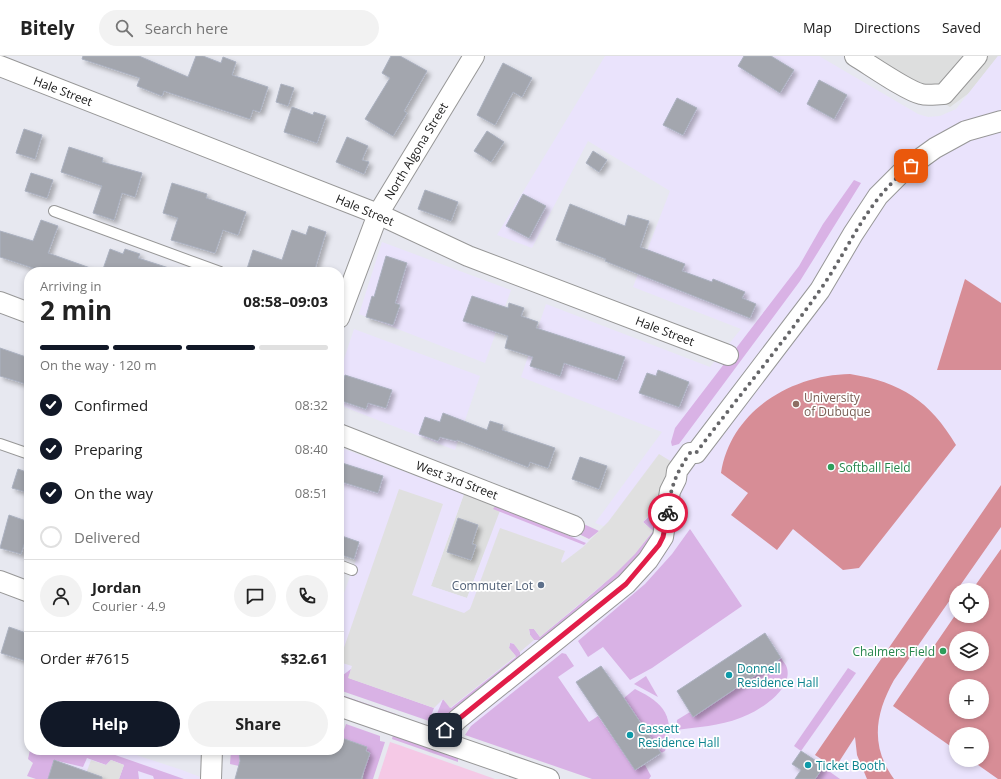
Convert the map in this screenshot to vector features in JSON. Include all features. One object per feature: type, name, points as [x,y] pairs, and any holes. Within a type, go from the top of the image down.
[{"type":"street","name":"North Algona Street","points":[[344,303],[378,214],[474,56]]},
{"type":"street","points":[[855,56],[909,89],[920,94],[931,95],[944,94],[977,56]]},
{"type":"street","name":"Hale Street","points":[[0,66],[378,214],[468,256],[728,356]]},
{"type":"street","points":[[438,739],[458,719],[604,603],[638,572],[663,537],[670,491],[676,479],[684,476],[697,460],[696,453],[820,290],[853,234],[878,196],[904,171],[935,148],[966,132],[1001,121]]},
{"type":"street","points":[[0,302],[24,311]]},
{"type":"street","name":"West 3rd Street","points":[[344,436],[574,526]]},
{"type":"street","points":[[0,581],[24,590]]},
{"type":"street","points":[[344,708],[438,739],[549,779]]},
{"type":"street","points":[[211,779],[212,755]]},
{"type":"lane","points":[[54,211],[206,267]]},
{"type":"lane","points":[[0,444],[24,452]]},
{"type":"lane","points":[[344,567],[352,570]]},
{"type":"shaded area","name":"University of Dubuque","points":[[605,56],[819,56],[918,114],[928,117],[940,116],[956,109],[998,56],[1001,56],[1001,779],[617,779],[344,684],[344,593],[356,560],[344,556],[344,449],[464,494],[431,586],[467,598],[501,508],[602,546],[609,528],[595,523],[662,432],[521,377],[546,304],[710,367],[741,329],[633,287],[670,191],[588,141],[532,248],[497,235]]},
{"type":"shaded area","points":[[868,56],[998,56],[969,93],[950,107]]},
{"type":"shaded area","points":[[854,180],[861,183],[800,281],[679,444],[672,446],[671,442],[675,428],[799,266],[823,224]]},
{"type":"shaded area","points":[[382,242],[511,290],[485,363],[359,314]]},
{"type":"shaded area","points":[[965,279],[1001,303],[1001,370],[937,370]]},
{"type":"shaded area","points":[[354,329],[480,376],[455,450],[344,407],[344,359]]},
{"type":"shaded area","name":"Softball Field","points":[[850,374],[884,382],[899,388],[912,396],[936,416],[956,445],[859,568],[843,570],[793,529],[777,550],[731,515],[748,493],[721,473],[727,451],[737,431],[751,414],[768,400],[786,389],[807,381],[828,376]]},
{"type":"shaded area","name":"Commuter Lot","points":[[659,454],[677,465],[648,516],[643,522],[653,531],[635,554],[614,575],[540,637],[534,629],[529,629],[530,635],[534,640],[520,652],[513,643],[510,643],[509,648],[516,656],[450,708],[443,699],[434,708],[348,678],[352,666],[344,664],[344,648],[399,489],[443,504],[412,595],[464,613],[470,609],[500,528],[565,551],[561,561],[562,563],[583,547],[608,522]]},
{"type":"shaded area","points":[[1001,485],[1001,527],[962,583],[949,583],[949,601],[894,680],[883,705],[879,718],[878,742],[886,767],[894,779],[867,779],[857,755],[855,737],[835,768],[815,755]]},
{"type":"shaded area","points":[[464,494],[502,508],[467,598],[431,586]]},
{"type":"shaded area","points":[[496,505],[586,543],[584,545],[493,509]]},
{"type":"shaded area","points":[[651,515],[655,517],[656,523],[652,537],[634,564],[608,587],[541,640],[534,640],[530,635],[529,629],[534,629],[540,637],[600,587],[627,561],[653,531],[643,522]]},
{"type":"shaded area","points":[[577,521],[599,531],[589,539],[573,531]]},
{"type":"shaded area","points":[[690,529],[742,606],[652,668],[630,680],[603,647],[588,657],[578,641],[645,584],[672,554]]},
{"type":"shaded area","name":"Chalmers Field","points":[[1001,549],[1001,779],[998,779],[981,767],[989,767],[989,727],[949,727],[949,745],[893,706],[950,623],[989,623],[989,583],[977,583]]},
{"type":"shaded area","points":[[510,643],[515,644],[520,652],[520,657],[436,724],[434,721],[443,699],[451,708],[516,657],[509,648]]},
{"type":"shaded area","points":[[562,653],[566,654],[574,666],[558,677],[589,722],[598,716],[635,770],[645,765],[651,776],[649,779],[592,779],[465,735],[471,726]]},
{"type":"shaded area","points":[[781,658],[787,668],[785,684],[780,692],[756,711],[725,723],[676,730],[677,720],[690,712],[693,717]]},
{"type":"shaded area","points":[[848,668],[856,673],[801,751],[794,746]]},
{"type":"shaded area","points":[[351,669],[349,678],[434,708],[429,721],[344,692],[344,674]]},
{"type":"shaded area","points":[[646,676],[658,697],[634,684]]},
{"type":"shaded area","points":[[635,689],[653,700],[665,712],[669,729],[665,751],[661,753],[624,698]]},
{"type":"shaded area","points":[[344,696],[396,714],[395,715],[344,698]]},
{"type":"shaded area","points":[[346,724],[380,736],[380,741],[385,742],[373,779],[363,779],[367,747],[344,739]]},
{"type":"shaded area","points":[[393,735],[458,758],[458,762],[392,739]]},
{"type":"shaded area","points":[[390,742],[399,745],[495,779],[378,779]]},
{"type":"shaded area","points":[[29,755],[115,755],[184,779],[154,779],[153,776],[138,771],[139,779],[119,779],[124,765],[111,760],[106,765],[87,758],[83,767],[54,760],[48,779],[36,779],[27,776],[33,763],[28,759]]},
{"type":"shaded area","points":[[51,755],[136,755],[200,777],[199,779],[43,779]]},
{"type":"shaded area","points":[[231,755],[240,755],[239,766],[230,764]]},
{"type":"shaded area","points":[[91,760],[106,765],[111,760],[124,765],[119,779],[84,779]]},
{"type":"shaded area","points":[[823,767],[840,779],[815,779]]},
{"type":"building","points":[[83,56],[139,56],[188,77],[196,56],[203,56],[221,63],[223,57],[236,62],[232,75],[268,87],[260,112],[253,110],[250,119],[164,91],[162,96],[137,86],[140,78],[82,59]]},
{"type":"building","points":[[391,56],[400,56],[427,71],[404,111],[407,113],[393,136],[365,119],[390,78],[382,73]]},
{"type":"building","points":[[744,56],[771,56],[794,70],[780,93],[738,66]]},
{"type":"building","points":[[503,63],[532,78],[522,97],[513,92],[495,125],[477,115]]},
{"type":"building","points":[[819,80],[847,95],[834,119],[807,104]]},
{"type":"building","points":[[281,84],[294,88],[288,106],[276,102]]},
{"type":"building","points":[[677,98],[697,108],[683,135],[663,125]]},
{"type":"building","points":[[292,107],[313,115],[314,112],[326,116],[317,143],[284,132]]},
{"type":"building","points":[[24,129],[42,135],[35,159],[16,153]]},
{"type":"building","points":[[487,131],[504,142],[491,162],[474,151]]},
{"type":"building","points":[[347,137],[368,146],[362,160],[369,162],[364,174],[336,162]]},
{"type":"building","points":[[69,147],[103,158],[102,162],[142,173],[135,197],[122,193],[114,220],[93,213],[102,186],[61,172]]},
{"type":"building","points":[[593,151],[607,160],[599,172],[586,163]]},
{"type":"building","points":[[31,173],[53,180],[47,198],[25,191]]},
{"type":"building","points":[[172,183],[207,194],[206,198],[246,212],[238,235],[223,230],[215,253],[171,240],[178,218],[163,213]]},
{"type":"building","points":[[425,190],[458,202],[451,221],[418,209]]},
{"type":"building","points":[[523,194],[546,206],[529,238],[506,226]]},
{"type":"building","points":[[570,204],[625,226],[628,215],[649,221],[640,247],[685,264],[682,271],[712,282],[713,279],[745,292],[742,298],[756,304],[750,318],[605,261],[606,259],[556,240]]},
{"type":"building","points":[[41,220],[58,226],[48,253],[88,267],[30,267],[0,257],[0,231],[33,241]]},
{"type":"building","points":[[309,226],[326,232],[316,267],[248,267],[253,250],[282,260],[292,230],[306,235]]},
{"type":"building","points":[[110,249],[123,254],[125,249],[140,254],[138,258],[166,267],[104,267]]},
{"type":"building","points":[[386,256],[407,263],[395,303],[400,305],[393,325],[366,317],[372,296],[374,297]]},
{"type":"building","points":[[472,296],[508,308],[509,303],[524,308],[521,316],[538,322],[536,328],[625,357],[617,380],[564,363],[560,376],[530,366],[533,357],[505,348],[508,336],[463,321]]},
{"type":"building","points":[[0,348],[24,356],[24,383],[0,376]]},
{"type":"building","points":[[658,370],[689,382],[679,407],[639,393],[647,373],[656,376]]},
{"type":"building","points":[[345,375],[392,390],[386,408],[368,403],[366,409],[344,402]]},
{"type":"building","points":[[443,413],[487,430],[490,421],[503,425],[502,430],[555,448],[548,468],[530,462],[528,467],[457,440],[440,437],[438,441],[419,434],[425,417],[440,422]]},
{"type":"building","points":[[580,457],[607,466],[599,489],[572,479]]},
{"type":"building","points":[[344,464],[383,476],[378,493],[344,483]]},
{"type":"building","points":[[18,469],[24,471],[24,492],[12,488]]},
{"type":"building","points":[[9,515],[24,520],[24,545],[21,554],[0,548]]},
{"type":"building","points":[[458,518],[478,525],[472,544],[476,545],[471,560],[447,552]]},
{"type":"building","points":[[344,537],[359,542],[354,559],[344,556]]},
{"type":"building","points":[[9,627],[24,632],[24,660],[1,653]]},
{"type":"building","name":"Donnell Residence Hall","points":[[765,633],[781,658],[693,717],[677,691]]},
{"type":"building","name":"Cassett Residence Hall","points":[[601,666],[661,753],[635,770],[576,682]]},
{"type":"building","points":[[344,739],[367,747],[366,751],[370,753],[361,779],[235,779],[240,761],[239,755],[344,755]]},
{"type":"building","name":"Ticket Booth","points":[[801,751],[824,766],[815,779],[795,779],[801,770],[792,764]]},
{"type":"building","points":[[54,760],[102,777],[102,779],[48,779]]},
{"type":"way so far","points":[[668,513],[669,495],[676,479],[677,471],[690,453],[696,453],[734,401],[820,290],[866,212],[878,196],[892,181],[911,166]]},
{"type":"place","name":"University of Dubuque","points":[[796,404]]},
{"type":"place","name":"Softball Field","points":[[831,467]]},
{"type":"place","name":"Commuter Lot","points":[[541,585]]},
{"type":"place","name":"Chalmers Field","points":[[943,651]]},
{"type":"place","name":"Donnell Residence Hall","points":[[729,675]]},
{"type":"place","name":"Cassett Residence Hall","points":[[630,735]]},
{"type":"place","name":"Ticket Booth","points":[[808,765]]},
{"type":"route","points":[[445,730],[626,584],[638,572],[659,545],[663,537],[668,513]]}]
